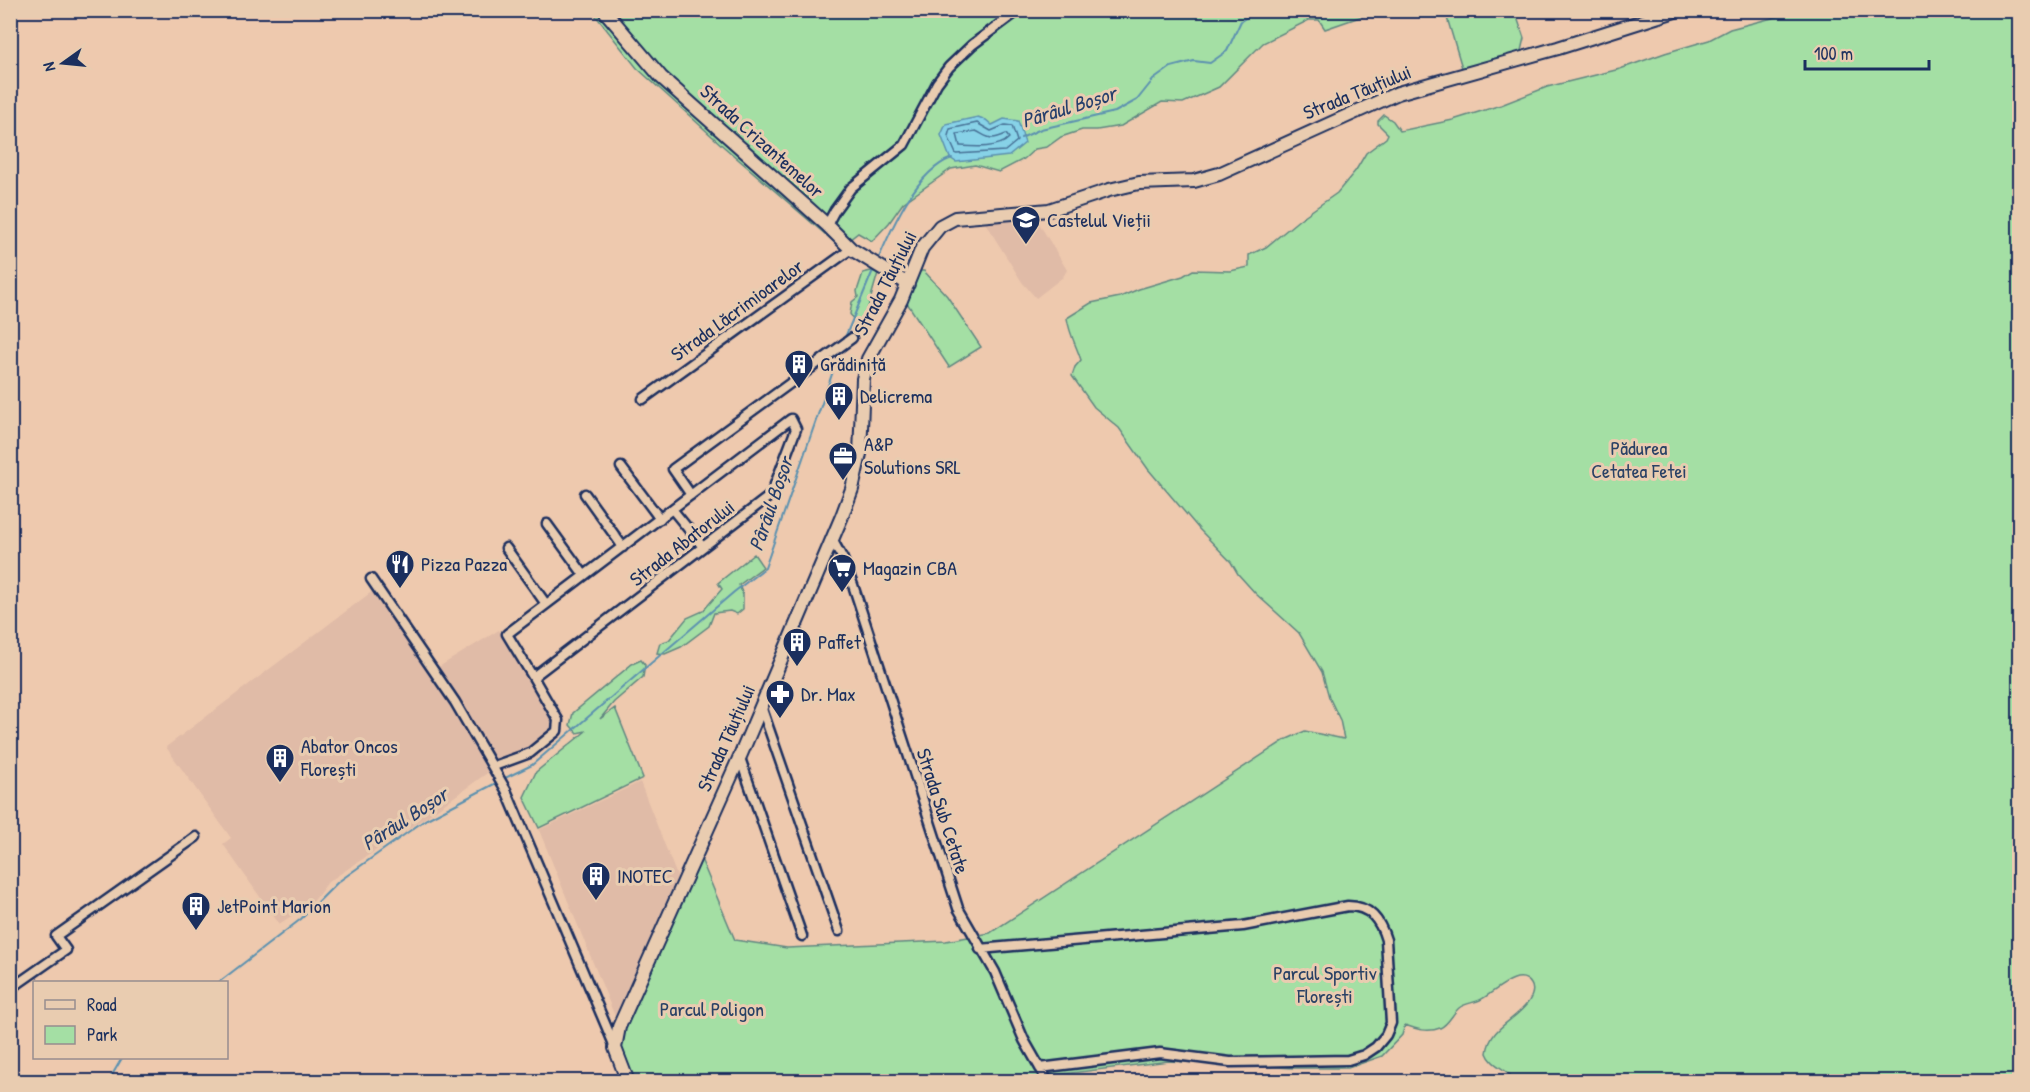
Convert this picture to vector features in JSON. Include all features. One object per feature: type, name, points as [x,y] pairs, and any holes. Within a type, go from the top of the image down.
[{"type":"main road","name":"Strada Crizantemelor","points":[[604,10],[661,77],[851,249],[903,285]]},
{"type":"main road","name":"Strada Tăuțiului","points":[[615,1048],[619,1027],[740,758],[832,541],[857,470],[865,368],[903,285],[933,232],[948,220],[1050,210],[1109,190],[1139,183],[1194,180],[1219,174],[1398,93],[1558,48],[1678,10]]},
{"type":"main road","points":[[615,1048],[628,1082]]},
{"type":"street","points":[[827,225],[851,188],[904,145],[937,83],[955,60],[1019,10]]},
{"type":"street","name":"Strada Lăcrimioarelor","points":[[643,399],[851,249]]},
{"type":"street","name":"Strada Abatorului","points":[[691,495],[673,470],[852,338]]},
{"type":"street","name":"Strada Abatorului","points":[[496,770],[530,753],[549,740],[557,731],[558,720],[507,634],[791,419],[796,429],[771,495],[533,677]]},
{"type":"street","points":[[621,467],[660,519]]},
{"type":"street","points":[[585,494],[623,546]]},
{"type":"street","points":[[672,509],[703,547]]},
{"type":"street","points":[[547,524],[584,575]]},
{"type":"street","name":"Strada Sub Cetate","points":[[832,541],[843,559],[853,585],[958,908],[995,972],[1024,1040],[1048,1082]]},
{"type":"street","points":[[506,548],[546,604]]},
{"type":"street","points":[[371,579],[449,693],[506,789],[615,1048]]},
{"type":"street","points":[[761,706],[839,931]]},
{"type":"street","points":[[740,758],[802,936]]},
{"type":"street","points":[[10,989],[66,950],[56,936],[196,837]]},
{"type":"street","points":[[980,949],[1243,926],[1348,906],[1355,906],[1369,912],[1382,926],[1386,940],[1391,1023],[1386,1035],[1376,1047],[1356,1059],[1324,1062],[1230,1062],[1160,1053],[1040,1068]]},
{"type":"shaded area","name":"Castelul Vieții","points":[[1034,215],[1067,270],[1063,277],[1036,298],[1022,282],[984,221]]},
{"type":"shaded area","points":[[382,584],[437,668],[499,630],[555,723],[556,729],[490,771],[429,815],[328,882],[313,902],[279,924],[223,844],[231,838],[166,747]]},
{"type":"shaded area","points":[[640,782],[679,881],[616,1019],[539,830]]},
{"type":"green space","points":[[592,11],[1377,11],[1325,29],[1319,20],[1309,20],[1263,43],[1219,87],[1183,103],[1162,102],[1121,126],[1082,130],[1061,137],[1047,147],[1035,149],[1024,159],[999,172],[975,165],[951,169],[903,203],[872,241],[858,233],[840,247],[637,68]]},
{"type":"green space","points":[[1445,11],[1515,11],[1524,38],[1520,55],[1463,71]]},
{"type":"green space","name":"Pădurea Cetatea Fetei","points":[[1799,11],[2019,11],[2019,1081],[1515,1081],[1489,1058],[1487,1053],[1493,1036],[1524,1008],[1531,997],[1533,991],[1531,984],[1526,979],[1520,978],[1513,979],[1480,1000],[1461,1006],[1440,1028],[1427,1030],[1405,1025],[1402,1035],[1382,1056],[1348,1068],[1294,1068],[1169,1061],[987,1082],[631,1082],[619,1046],[636,1000],[701,859],[735,940],[787,948],[946,941],[990,933],[1285,740],[1305,731],[1344,739],[1340,720],[1329,697],[1322,672],[1299,633],[1256,594],[1238,574],[1231,562],[1199,529],[1148,469],[1119,428],[1094,407],[1072,376],[1081,360],[1067,318],[1091,303],[1120,297],[1183,276],[1193,270],[1230,271],[1249,267],[1249,255],[1266,247],[1337,193],[1356,170],[1366,153],[1386,138],[1388,134],[1378,124],[1384,115],[1393,121],[1400,131],[1453,120],[1547,87],[1620,69],[1709,40],[1730,29]]},
{"type":"green space","points":[[871,271],[878,273],[867,311],[862,320],[853,319],[850,314],[852,302],[858,297],[857,291],[863,273]]},
{"type":"green space","points":[[920,271],[924,271],[947,296],[981,347],[949,367],[907,303]]},
{"type":"green space","points":[[754,554],[763,567],[739,585],[743,595],[743,609],[737,614],[730,611],[714,613],[709,626],[681,647],[665,654],[657,653],[660,643],[669,640],[687,618],[703,611],[722,589],[718,583]]},
{"type":"green space","points":[[641,660],[645,665],[643,677],[614,702],[600,719],[615,708],[643,778],[539,828],[524,797],[536,772],[586,731],[577,733],[570,725],[573,713],[632,664]]},
{"type":"water","points":[[978,117],[992,125],[1004,119],[1018,121],[1025,143],[1009,156],[956,162],[950,158],[941,135],[946,124]]},
{"type":"waterway","name":"Pârâul Boșor","points":[[1021,138],[1041,129],[1115,112],[1137,100],[1153,80],[1171,67],[1194,61],[1210,63],[1227,51],[1241,21],[1258,10]]},
{"type":"waterway","name":"Pârâul Boșor","points":[[878,260],[890,232],[916,187],[939,165],[952,158]]},
{"type":"waterway","name":"Pârâul Boșor","points":[[844,340],[874,268]]},
{"type":"waterway","name":"Pârâul Boșor","points":[[503,779],[532,765],[765,568],[840,351]]},
{"type":"waterway","name":"Pârâul Boșor","points":[[220,981],[301,919],[338,882],[425,820],[498,782]]},
{"type":"waterway","name":"Pârâul Boșor","points":[[108,1082],[121,1059]]},
{"type":"place","name":"Castelul Vieții","points":[[1026,246]]},
{"type":"place","name":"Grădiniță","points":[[799,390]]},
{"type":"place","name":"Delicrema","points":[[839,422]]},
{"type":"place","name":"A&P Solutions SRL","points":[[843,482]]},
{"type":"place","name":"Pizza Pazza","points":[[400,590]]},
{"type":"place","name":"Magazin CBA","points":[[842,594]]},
{"type":"place","name":"Paffet","points":[[797,668]]},
{"type":"place","name":"Dr. Max","points":[[780,720]]},
{"type":"place","name":"Abator Oncos Florești","points":[[280,784]]},
{"type":"place","name":"INOTEC","points":[[596,902]]},
{"type":"place","name":"JetPoint Marion","points":[[196,932]]},
{"type":"park label","name":"Parcul Sportiv Florești","points":[[1325,984]]},
{"type":"park label","name":"Parcul Poligon","points":[[712,1009]]}]
